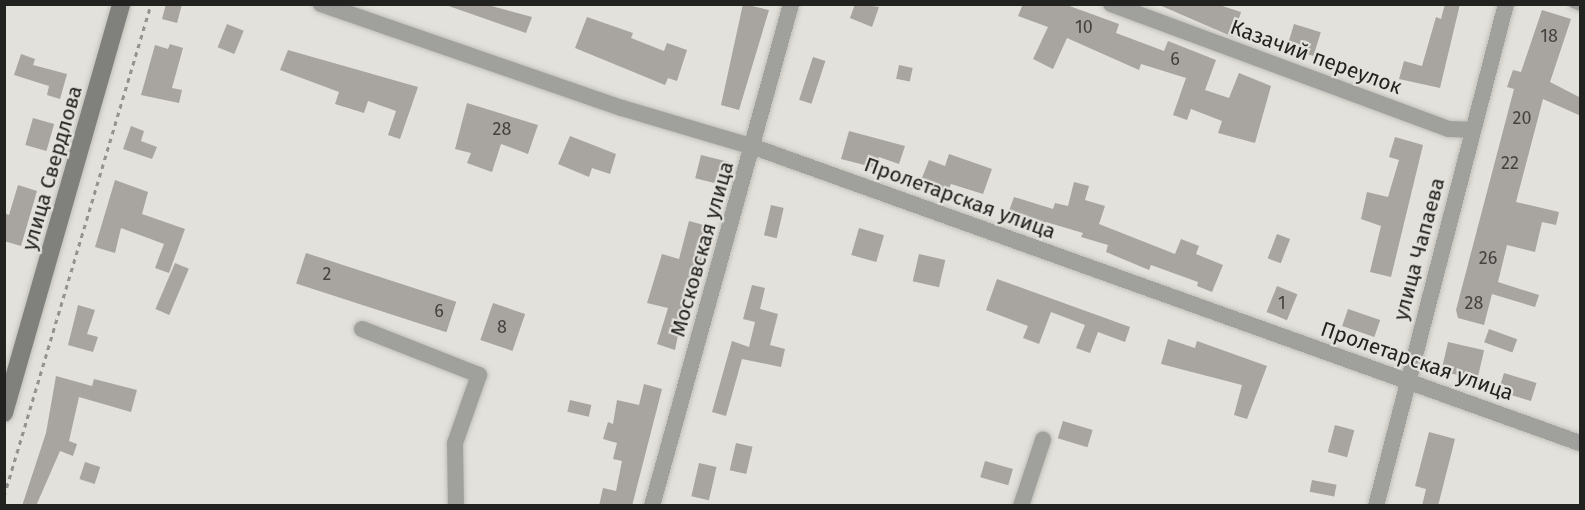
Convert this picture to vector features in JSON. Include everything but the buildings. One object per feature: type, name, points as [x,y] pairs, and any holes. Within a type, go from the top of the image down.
[{"type":"street","name":"улица Свердлова","points":[[4,413],[121,4]]},
{"type":"street","name":"Пролетарская улица","points":[[321,4],[754,147],[1581,443]]},
{"type":"street","name":"Московская улица","points":[[652,506],[754,147],[791,4]]},
{"type":"street","name":"Казачий переулок","points":[[1111,4],[1449,129],[1473,130]]},
{"type":"street","name":"улица Чапаева","points":[[1376,506],[1506,4]]},
{"type":"street","points":[[363,329],[479,375],[455,443],[456,506]]},
{"type":"street","points":[[1021,506],[1043,440]]},
{"type":"lane","points":[[1573,4],[1581,7]]},
{"type":"path","points":[[4,496],[151,4]]}]
